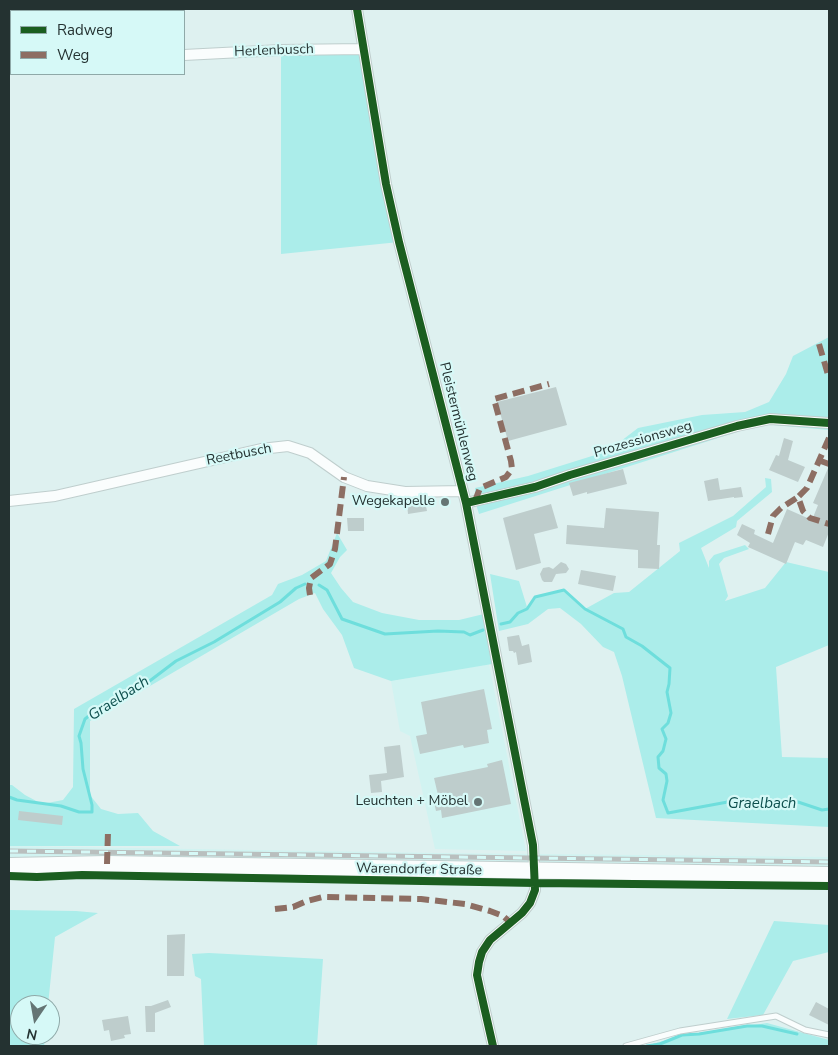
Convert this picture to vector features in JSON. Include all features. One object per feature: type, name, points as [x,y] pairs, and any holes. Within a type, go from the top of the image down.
[{"type":"main road","name":"Warendorfer Straße","points":[[11,866],[107,864],[829,875]]},
{"type":"street","name":"Pleistermühlenweg","points":[[357,9],[386,184],[466,503],[533,845],[536,890],[530,903],[522,913],[490,940],[478,962],[477,975],[494,1046]]},
{"type":"street","name":"Herlenbusch","points":[[185,55],[280,50],[364,49]]},
{"type":"street","name":"Prozessionsweg","points":[[466,503],[535,487],[561,477],[737,426],[770,419],[829,423]]},
{"type":"street","name":"Reetbusch","points":[[9,501],[55,496],[261,449],[288,446],[310,453],[344,477],[367,486],[405,492],[463,491]]},
{"type":"lane","points":[[626,1046],[680,1031],[776,1016],[805,1030],[829,1035]]},
{"type":"shaded area","points":[[364,49],[399,242],[281,254],[281,50]]},
{"type":"shaded area","points":[[829,337],[829,430],[762,424],[479,514],[475,501],[475,488],[528,476],[608,451],[638,428],[702,415],[745,412],[769,402],[786,374],[793,356]]},
{"type":"shaded area","points":[[765,478],[771,479],[772,492],[737,521],[736,527],[701,548],[709,568],[709,561],[714,555],[745,545],[749,549],[724,558],[719,564],[728,596],[725,601],[765,588],[786,562],[829,572],[829,645],[776,667],[782,757],[829,758],[829,827],[656,818],[622,676],[614,652],[603,647],[581,624],[560,608],[548,609],[528,624],[499,631],[490,574],[519,581],[527,607],[535,597],[564,590],[585,609],[614,593],[629,592],[680,551],[679,543],[733,516],[766,487]]},
{"type":"shaded area","points":[[337,533],[347,550],[340,557],[331,573],[353,602],[382,613],[419,620],[459,620],[488,613],[498,663],[391,681],[354,668],[342,635],[323,609],[315,593],[299,599],[90,721],[90,795],[101,809],[118,814],[138,813],[153,831],[180,846],[9,846],[9,785],[42,804],[63,800],[73,787],[74,709],[272,595],[278,584],[302,575],[326,561]]},
{"type":"shaded area","points":[[489,664],[526,851],[435,849],[410,736],[400,731],[391,681]]},
{"type":"shaded area","points":[[9,846],[829,857],[829,866],[62,856],[9,857]]},
{"type":"shaded area","points":[[9,910],[98,913],[55,937],[49,995],[10,995],[10,1045],[44,1046],[9,1046]]},
{"type":"shaded area","points":[[774,921],[829,925],[829,952],[793,961],[763,1015],[727,1019]]},
{"type":"shaded area","points":[[209,953],[323,959],[317,1046],[204,1046],[201,979],[195,976],[192,954]]},
{"type":"shaded area","points":[[767,1023],[829,1040],[829,1046],[646,1046],[676,1037]]},
{"type":"building","points":[[556,387],[567,425],[508,441],[497,402]]},
{"type":"building","points":[[784,438],[793,441],[788,460],[805,467],[798,482],[769,470],[776,455],[779,456]]},
{"type":"building","points":[[829,466],[829,532],[823,547],[806,540],[803,545],[795,542],[786,564],[748,547],[750,543],[737,535],[742,524],[755,530],[754,534],[773,543],[787,509],[812,520],[818,505],[813,503]]},
{"type":"building","points":[[623,469],[627,484],[573,496],[569,483]]},
{"type":"building","points":[[718,478],[720,490],[741,487],[743,497],[708,501],[704,481]]},
{"type":"building","points":[[425,501],[427,511],[408,514],[407,504]]},
{"type":"building","points":[[551,504],[558,528],[534,534],[541,563],[516,570],[503,518]]},
{"type":"building","points":[[606,508],[659,512],[657,545],[660,545],[659,569],[638,568],[638,550],[566,544],[567,525],[604,528]]},
{"type":"building","points":[[347,518],[364,518],[364,531],[348,531]]},
{"type":"building","points":[[561,562],[566,564],[569,569],[566,573],[556,574],[552,582],[544,582],[540,574],[543,568],[549,567],[553,569]]},
{"type":"building","points":[[581,570],[616,576],[613,591],[578,584]]},
{"type":"building","points":[[519,635],[522,646],[529,644],[532,662],[518,665],[516,652],[509,651],[507,637]]},
{"type":"building","points":[[484,689],[492,729],[487,730],[489,743],[464,748],[463,745],[420,754],[416,736],[427,734],[421,702]]},
{"type":"building","points":[[400,745],[404,777],[381,781],[382,792],[371,793],[369,775],[387,773],[384,747]]},
{"type":"building","points":[[502,760],[511,804],[442,818],[441,810],[436,811],[433,798],[438,795],[434,778],[488,767],[487,764]]},
{"type":"building","points":[[19,811],[63,816],[62,825],[18,820]]},
{"type":"building","points":[[185,934],[184,976],[167,976],[167,935]]},
{"type":"building","points":[[168,1000],[171,1007],[155,1013],[155,1032],[146,1032],[145,1006],[151,1006]]},
{"type":"building","points":[[816,1002],[829,1009],[829,1025],[809,1015]]},
{"type":"building","points":[[128,1016],[131,1034],[124,1035],[125,1038],[111,1041],[109,1030],[104,1031],[102,1020]]},
{"type":"waterway","name":"Graelbach","points":[[9,797],[17,800],[61,806],[79,812],[92,812],[83,769],[79,736],[85,719],[95,711],[147,683],[176,661],[214,642],[280,602],[296,588],[305,584]]},
{"type":"waterway","name":"Graelbach","points":[[319,585],[327,590],[342,619],[385,634],[438,631],[464,632],[470,635],[483,630]]},
{"type":"waterway","name":"Graelbach","points":[[501,624],[510,622],[518,613],[527,609],[535,597],[564,590],[585,609],[623,629],[626,637],[642,646],[670,668],[667,692],[671,713],[668,723],[662,729],[666,739],[663,751],[658,757],[659,768],[666,774],[667,781],[663,800],[668,813],[733,801],[749,805],[788,805],[798,802],[822,810],[829,809]]},
{"type":"waterway","points":[[647,1046],[660,1044],[682,1035],[747,1026],[762,1026],[797,1034]]},
{"type":"railway","points":[[9,851],[829,862]]},
{"type":"marked path","points":[[819,344],[829,378]]},
{"type":"marked path","points":[[475,501],[480,488],[506,477],[512,469],[494,399],[549,384]]},
{"type":"marked path","points":[[829,438],[807,488],[798,497],[803,511],[810,518],[829,524]]},
{"type":"marked path","points":[[818,460],[829,464]]},
{"type":"marked path","points":[[310,595],[311,578],[330,564],[335,549],[344,477]]},
{"type":"marked path","points":[[768,534],[773,516],[781,508],[798,497]]},
{"type":"marked path","points":[[107,864],[108,832]]},
{"type":"marked path","points":[[275,909],[293,907],[323,897],[421,899],[465,904],[503,916],[511,923]]},
{"type":"cycle path","points":[[357,9],[386,184],[466,503],[533,845],[535,890],[530,903],[522,913],[490,940],[482,952],[479,962],[477,975],[493,1046]]},
{"type":"cycle path","points":[[466,503],[535,487],[737,426],[770,419],[829,423]]},
{"type":"cycle path","points":[[9,876],[82,875],[829,886]]},
{"type":"place","name":"Wegekapelle","points":[[445,502]]},
{"type":"place","name":"Leuchten + Möbel","points":[[478,802]]}]
